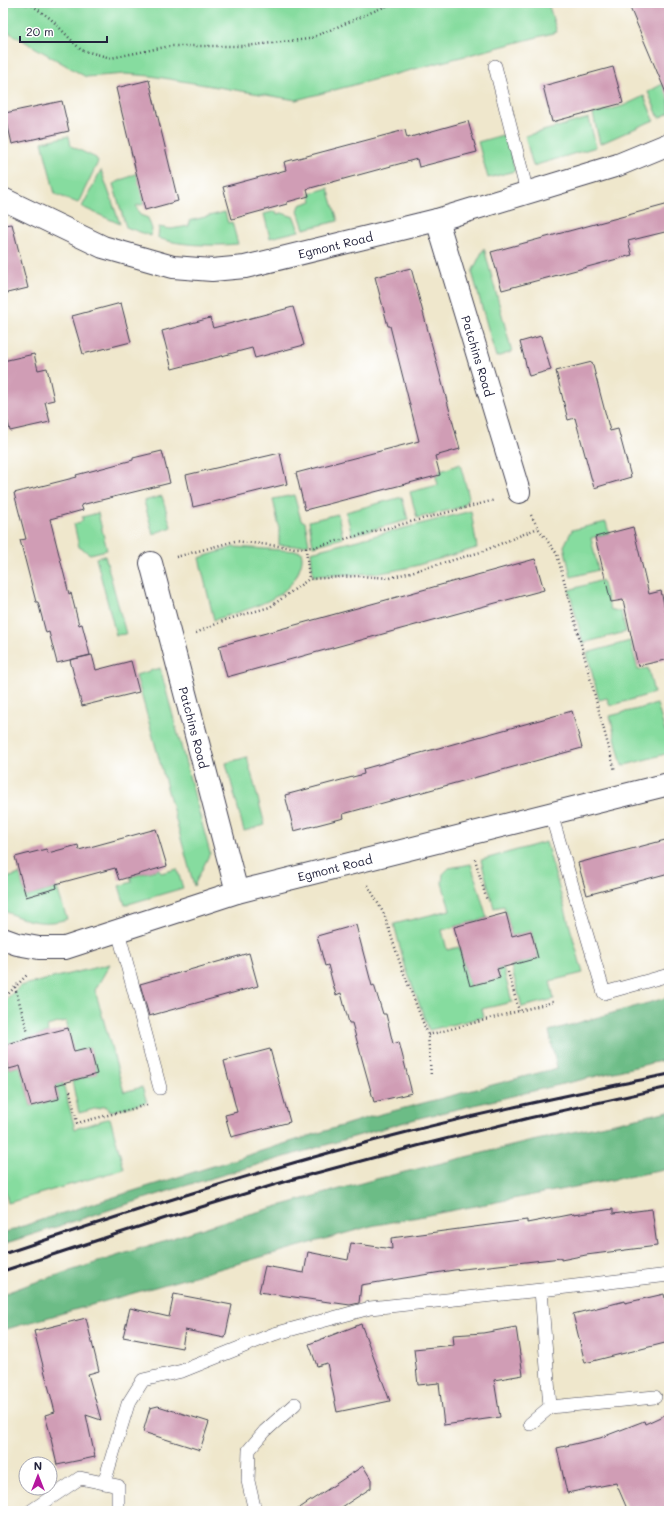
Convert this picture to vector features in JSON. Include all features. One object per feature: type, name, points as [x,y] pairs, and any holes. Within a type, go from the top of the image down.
[{"type":"street","name":"Egmont Road","points":[[3,199],[103,247],[173,267],[212,270],[245,267],[437,220],[618,165],[669,144]]},
{"type":"street","name":"Patchins Road","points":[[437,220],[519,492]]},
{"type":"street","name":"Patchins Road","points":[[151,563],[237,892]]},
{"type":"street","name":"Egmont Road","points":[[3,939],[16,944],[39,948],[65,948],[237,892],[669,784]]},
{"type":"lane","points":[[495,66],[527,192]]},
{"type":"lane","points":[[551,814],[604,993],[669,975]]},
{"type":"lane","points":[[118,931],[160,1088]]},
{"type":"lane","points":[[104,1483],[128,1404],[143,1380],[182,1371],[274,1334],[370,1308],[669,1275]]},
{"type":"lane","points":[[541,1290],[550,1407]]},
{"type":"lane","points":[[530,1424],[550,1407],[655,1396]]},
{"type":"lane","points":[[255,1511],[248,1481],[249,1450],[265,1432],[295,1404]]},
{"type":"lane","points":[[31,1511],[80,1478],[118,1486],[118,1511]]},
{"type":"path","points":[[29,3],[51,19],[81,50],[111,58],[170,46],[245,46],[309,39],[393,3]]},
{"type":"path","points":[[151,563],[235,541],[278,547],[306,548],[401,525],[519,492],[538,528],[557,554],[622,796]]},
{"type":"path","points":[[172,643],[225,620],[270,606],[309,579],[357,576],[390,578],[481,552],[538,528]]},
{"type":"path","points":[[306,548],[309,579]]},
{"type":"path","points":[[469,835],[487,901]]},
{"type":"path","points":[[359,862],[369,889],[384,914],[401,966],[428,1035],[430,1076]]},
{"type":"path","points":[[508,972],[519,1011]]},
{"type":"path","points":[[15,986],[28,1033]]},
{"type":"path","points":[[428,1035],[553,1002]]},
{"type":"path","points":[[70,1091],[77,1123],[149,1104]]},
{"type":"green space","points":[[3,3],[548,3],[557,32],[296,100],[151,76],[125,74],[86,77],[3,29]]},
{"type":"green space","points":[[669,63],[669,113],[659,118],[648,92],[666,82]]},
{"type":"green space","points":[[644,96],[654,120],[600,144],[593,114],[623,106]]},
{"type":"green space","points":[[589,118],[596,147],[533,166],[525,136]]},
{"type":"green space","points":[[506,134],[515,171],[488,178],[478,142]]},
{"type":"green space","points":[[69,136],[71,146],[96,158],[98,162],[78,203],[55,194],[42,142]]},
{"type":"green space","points":[[101,170],[120,224],[82,207]]},
{"type":"green space","points":[[137,173],[144,204],[136,206],[140,215],[148,218],[152,229],[151,236],[126,227],[113,184]]},
{"type":"green space","points":[[328,188],[338,221],[304,229],[298,211],[300,205],[312,201],[310,193]]},
{"type":"green space","points":[[276,211],[277,214],[282,213],[294,217],[299,231],[270,238],[264,214]]},
{"type":"green space","points":[[225,212],[228,223],[232,222],[238,244],[198,245],[177,243],[158,238],[159,227],[171,229],[189,226],[189,221]]},
{"type":"green space","points":[[484,248],[512,352],[496,357],[472,272]]},
{"type":"green space","points":[[460,464],[469,497],[462,507],[417,518],[410,492],[438,485],[435,473]]},
{"type":"green space","points":[[294,495],[301,520],[305,522],[309,544],[296,546],[279,545],[279,527],[273,499]]},
{"type":"green space","points":[[162,496],[171,527],[153,534],[144,501]]},
{"type":"green space","points":[[402,497],[408,520],[352,535],[346,512]]},
{"type":"green space","points":[[471,511],[477,548],[411,567],[381,573],[313,576],[311,552]]},
{"type":"green space","points":[[98,513],[107,550],[90,554],[79,547],[74,524],[83,521],[82,517]]},
{"type":"green space","points":[[338,514],[343,538],[313,546],[309,521]]},
{"type":"green space","points":[[606,522],[609,533],[591,538],[598,570],[571,577],[564,546],[572,530]]},
{"type":"green space","points":[[234,547],[298,551],[301,552],[302,561],[295,579],[287,588],[276,596],[252,608],[214,620],[199,558]]},
{"type":"green space","points":[[105,556],[126,634],[116,635],[96,558]]},
{"type":"green space","points":[[602,580],[610,609],[621,612],[626,632],[583,643],[569,590]]},
{"type":"green space","points":[[630,641],[638,670],[648,668],[654,693],[610,706],[607,698],[599,700],[587,653]]},
{"type":"green space","points":[[160,668],[210,853],[194,886],[136,675]]},
{"type":"green space","points":[[657,704],[665,731],[669,731],[669,753],[622,766],[610,716]]},
{"type":"green space","points":[[247,757],[265,825],[244,831],[226,763]]},
{"type":"green space","points":[[546,842],[583,973],[550,981],[554,999],[522,1007],[511,966],[538,958],[531,931],[512,936],[504,906],[494,908],[481,860]]},
{"type":"green space","points":[[471,864],[487,918],[442,930],[447,950],[459,947],[470,986],[499,978],[497,969],[503,968],[512,1002],[482,1009],[484,1017],[429,1030],[405,966],[394,924],[450,910],[442,883],[443,874],[449,868]]},
{"type":"green space","points":[[159,869],[161,873],[177,869],[183,888],[125,905],[119,886],[132,882],[130,877]]},
{"type":"green space","points":[[20,874],[26,897],[57,888],[67,919],[51,922],[26,920],[3,910],[3,879]]},
{"type":"green space","points":[[110,964],[95,990],[124,1092],[142,1087],[147,1102],[109,1112],[106,1106],[79,1113],[72,1081],[97,1074],[90,1048],[74,1052],[66,1021],[47,1026],[48,1033],[3,1045],[3,1002],[20,986]]},
{"type":"green space","points":[[669,997],[669,1059],[419,1118],[181,1187],[3,1244],[3,1233],[50,1217],[370,1117],[557,1068],[549,1031]]},
{"type":"green space","points":[[3,1048],[9,1069],[20,1066],[31,1106],[59,1099],[56,1085],[63,1083],[75,1129],[110,1118],[124,1169],[8,1203],[3,1180]]},
{"type":"green space","points":[[669,1111],[669,1169],[371,1226],[3,1330],[3,1294],[30,1284],[225,1221],[376,1179],[528,1142]]},
{"type":"building","points":[[628,3],[669,3],[669,100]]},
{"type":"building","points":[[613,67],[623,103],[552,122],[543,86]]},
{"type":"building","points":[[149,80],[178,201],[145,210],[116,88]]},
{"type":"building","points":[[62,101],[69,131],[12,144],[5,113]]},
{"type":"building","points":[[468,121],[477,152],[419,167],[417,159],[307,189],[309,196],[287,202],[287,204],[232,219],[223,187],[286,170],[284,162],[405,130],[407,138]]},
{"type":"building","points":[[669,204],[669,231],[628,241],[632,255],[502,290],[491,252]]},
{"type":"building","points":[[12,224],[28,288],[3,294],[3,225]]},
{"type":"building","points":[[411,268],[460,449],[435,456],[440,475],[305,510],[296,473],[419,441],[390,326],[388,326],[375,277]]},
{"type":"building","points":[[121,303],[131,342],[83,354],[72,316]]},
{"type":"building","points":[[293,307],[304,345],[255,358],[252,348],[172,369],[162,331],[210,318],[213,328]]},
{"type":"building","points":[[541,336],[551,370],[529,376],[520,342]]},
{"type":"building","points":[[34,354],[38,370],[47,368],[54,400],[45,402],[50,422],[10,431],[3,400],[3,361]]},
{"type":"building","points":[[592,362],[610,431],[618,429],[631,477],[594,488],[575,418],[568,420],[556,371]]},
{"type":"building","points":[[162,451],[170,483],[81,505],[83,510],[50,519],[69,594],[71,593],[79,625],[82,624],[90,655],[57,663],[49,632],[46,633],[38,602],[36,602],[20,540],[26,539],[14,493],[77,477],[76,475]]},
{"type":"building","points":[[280,453],[287,484],[193,507],[186,475]]},
{"type":"building","points":[[633,527],[649,594],[661,591],[669,626],[669,659],[638,666],[623,600],[611,602],[595,537]]},
{"type":"building","points":[[535,559],[544,590],[227,677],[219,646]]},
{"type":"building","points":[[92,655],[96,670],[131,661],[139,692],[82,706],[70,660]]},
{"type":"building","points":[[572,711],[582,748],[343,814],[344,818],[294,831],[285,795],[364,774],[363,769]]},
{"type":"building","points":[[156,829],[167,866],[119,880],[115,868],[56,884],[57,888],[26,897],[15,857],[46,849],[48,853],[78,845],[79,850]]},
{"type":"building","points":[[669,839],[669,873],[587,895],[578,863]]},
{"type":"building","points":[[506,913],[512,936],[531,931],[538,958],[497,969],[500,978],[470,986],[454,927]]},
{"type":"building","points":[[356,925],[372,986],[374,985],[383,1014],[386,1014],[393,1044],[399,1042],[412,1093],[374,1102],[352,1023],[349,1023],[341,993],[336,995],[328,965],[325,966],[317,936]]},
{"type":"building","points":[[249,953],[258,986],[149,1016],[140,984]]},
{"type":"building","points":[[68,1028],[74,1052],[90,1048],[97,1074],[56,1085],[59,1099],[31,1106],[20,1066],[9,1069],[3,1045]]},
{"type":"building","points":[[270,1049],[290,1122],[231,1137],[225,1115],[237,1112],[224,1061]]},
{"type":"building","points":[[613,1209],[613,1214],[652,1209],[657,1246],[586,1255],[561,1260],[561,1258],[454,1270],[361,1285],[359,1303],[350,1305],[259,1292],[265,1266],[304,1273],[308,1252],[348,1260],[351,1243],[392,1249],[391,1238],[527,1220],[527,1223],[573,1214]]},
{"type":"building","points":[[174,1294],[232,1305],[225,1338],[185,1330],[182,1348],[123,1337],[130,1308],[169,1317]]},
{"type":"building","points":[[664,1294],[669,1316],[669,1342],[585,1363],[573,1314],[625,1301],[625,1303]]},
{"type":"building","points":[[86,1318],[99,1371],[88,1374],[101,1420],[86,1415],[95,1457],[58,1465],[58,1456],[55,1456],[51,1439],[52,1437],[45,1415],[55,1412],[34,1331]]},
{"type":"building","points":[[361,1324],[390,1401],[337,1412],[327,1363],[317,1366],[309,1344]]},
{"type":"building","points":[[516,1327],[523,1375],[494,1380],[500,1417],[444,1425],[439,1383],[418,1385],[414,1349],[454,1345],[453,1335],[483,1333]]},
{"type":"building","points":[[158,1406],[209,1422],[200,1450],[143,1432],[150,1408]]},
{"type":"building","points":[[669,1413],[669,1511],[628,1511],[616,1483],[567,1493],[557,1448],[600,1438],[644,1421],[645,1424]]},
{"type":"building","points":[[363,1466],[371,1479],[371,1488],[336,1511],[295,1511]]},
{"type":"railway","points":[[3,1254],[208,1188],[311,1158],[478,1115],[669,1074]]},
{"type":"railway","points":[[3,1271],[175,1215],[290,1180],[529,1118],[669,1087]]}]
